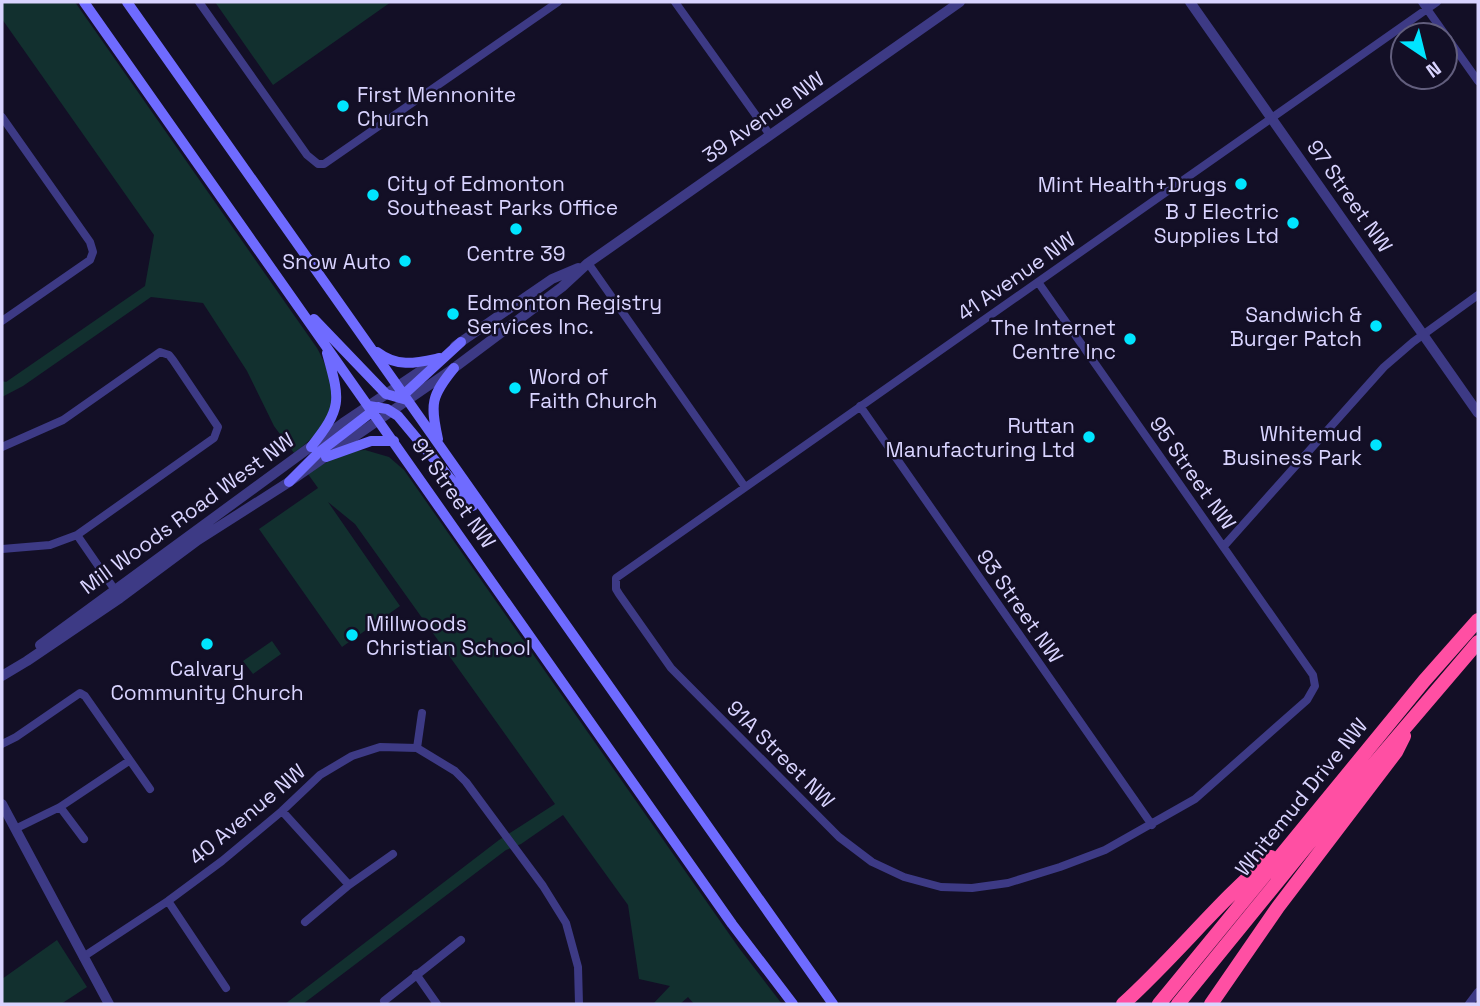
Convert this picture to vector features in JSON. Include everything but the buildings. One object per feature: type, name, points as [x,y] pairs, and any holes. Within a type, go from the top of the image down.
[{"type":"highway","name":"Whitemud Drive NW","points":[[1160,1004],[1424,681],[1478,620]]},
{"type":"highway","name":"Whitemud Drive NW","points":[[1178,1004],[1416,713],[1478,642]]},
{"type":"highway","points":[[1211,1004],[1271,917],[1396,752],[1416,713]]},
{"type":"highway","points":[[1123,1004],[1179,950],[1247,877],[1298,834]]},
{"type":"main road","name":"91 Street NW","points":[[84,2],[325,343],[380,411],[394,441],[724,913],[793,1004]]},
{"type":"main road","name":"91 Street NW","points":[[127,2],[365,341],[397,395],[439,446],[833,1004]]},
{"type":"main road","points":[[276,275],[315,320],[397,395]]},
{"type":"main road","points":[[365,341],[380,354],[397,363],[412,364],[440,358]]},
{"type":"main road","points":[[289,482],[318,453],[380,411],[461,342]]},
{"type":"main road","points":[[311,447],[329,425],[337,400],[336,381],[325,343]]},
{"type":"main road","points":[[439,446],[432,415],[433,401],[440,385],[454,368]]},
{"type":"main road","points":[[380,411],[398,416],[517,559]]},
{"type":"main road","points":[[326,457],[371,441],[394,441]]},
{"type":"street","points":[[199,2],[307,155],[318,164],[330,162],[558,2]]},
{"type":"street","points":[[675,2],[770,135]]},
{"type":"street","name":"39 Avenue NW","points":[[397,395],[454,368],[562,287],[588,263],[960,2]]},
{"type":"street","name":"97 Street NW","points":[[1190,2],[1478,413]]},
{"type":"street","name":"41 Avenue NW","points":[[615,578],[1272,118],[1424,5],[1437,2]]},
{"type":"street","points":[[1424,5],[1478,81]]},
{"type":"street","points":[[2,117],[90,242],[93,252],[90,260],[2,321]]},
{"type":"street","points":[[588,263],[745,487]]},
{"type":"street","name":"39 Avenue NW","points":[[397,395],[461,342],[552,279],[588,263]]},
{"type":"street","name":"95 Street NW","points":[[1038,282],[1313,675],[1315,687]]},
{"type":"street","points":[[1224,546],[1377,374],[1424,334],[1478,295]]},
{"type":"street","points":[[2,447],[63,420],[159,352],[169,355],[216,423],[218,432],[214,438],[77,535],[50,544],[2,549]]},
{"type":"street","name":"Mill Woods Road West NW","points":[[2,675],[118,593],[326,457],[397,395]]},
{"type":"street","name":"93 Street NW","points":[[860,406],[1152,825]]},
{"type":"street","name":"Mill Woods Road West NW","points":[[118,593],[311,447],[380,411]]},
{"type":"street","points":[[77,535],[118,593]]},
{"type":"street","name":"91A Street NW","points":[[615,578],[619,594],[671,668],[839,838],[872,862],[904,877],[941,887],[972,888],[1008,883],[1105,850],[1152,825],[1206,790],[1307,700],[1315,687]]},
{"type":"street","points":[[2,744],[80,693],[85,696],[149,789]]},
{"type":"street","points":[[422,713],[417,748],[461,776],[543,886],[566,923],[578,967],[579,1004]]},
{"type":"street","name":"40 Avenue NW","points":[[83,957],[169,901],[222,861],[320,775],[352,756],[380,747],[417,748]]},
{"type":"street","points":[[15,830],[60,807],[129,761]]},
{"type":"street","points":[[2,804],[109,1004]]},
{"type":"street","points":[[60,807],[84,839]]},
{"type":"street","points":[[282,811],[349,885]]},
{"type":"street","points":[[305,922],[349,885],[393,854]]},
{"type":"street","points":[[169,901],[226,988]]},
{"type":"street","points":[[384,1001],[461,940]]},
{"type":"street","points":[[416,974],[436,1004]]},
{"type":"street","points":[[1469,1004],[1478,992]]},
{"type":"green space","points":[[2,2],[75,2],[317,348],[330,379],[331,406],[319,430],[294,453],[274,426],[247,371],[203,303],[151,297],[23,386],[2,397],[2,381],[6,382],[145,286],[154,235],[2,19]]},
{"type":"green space","points":[[215,2],[391,2],[273,85]]},
{"type":"green space","points":[[365,450],[389,457],[404,470],[739,948],[782,1004],[694,1004],[688,997],[680,1004],[653,1004],[670,986],[639,979],[628,905],[563,815],[521,844],[506,850],[303,1004],[285,1004],[499,840],[555,804],[355,524],[328,502],[400,606],[342,647],[259,529],[318,488],[308,474],[335,458]]},
{"type":"green space","points":[[272,641],[281,654],[253,674],[243,661]]},
{"type":"green space","points":[[57,940],[87,987],[61,1004],[2,1004],[2,979]]},
{"type":"place","name":"First Mennonite Church","points":[[343,106]]},
{"type":"place","name":"Mint Health+Drugs","points":[[1241,184]]},
{"type":"place","name":"City of Edmonton Southeast Parks Office","points":[[373,195]]},
{"type":"place","name":"B J Electric Supplies Ltd","points":[[1293,223]]},
{"type":"place","name":"Centre 39","points":[[516,229]]},
{"type":"place","name":"Snow Auto","points":[[405,261]]},
{"type":"place","name":"Edmonton Registry Services Inc.","points":[[453,314]]},
{"type":"place","name":"Sandwich & Burger Patch","points":[[1376,326]]},
{"type":"place","name":"The Internet Centre Inc","points":[[1130,339]]},
{"type":"place","name":"Word of Faith Church","points":[[515,388]]},
{"type":"place","name":"Ruttan Manufacturing Ltd","points":[[1089,437]]},
{"type":"place","name":"Whitemud Business Park","points":[[1376,445]]},
{"type":"place","name":"Millwoods Christian School","points":[[352,635]]},
{"type":"place","name":"Calvary Community Church","points":[[207,644]]}]
